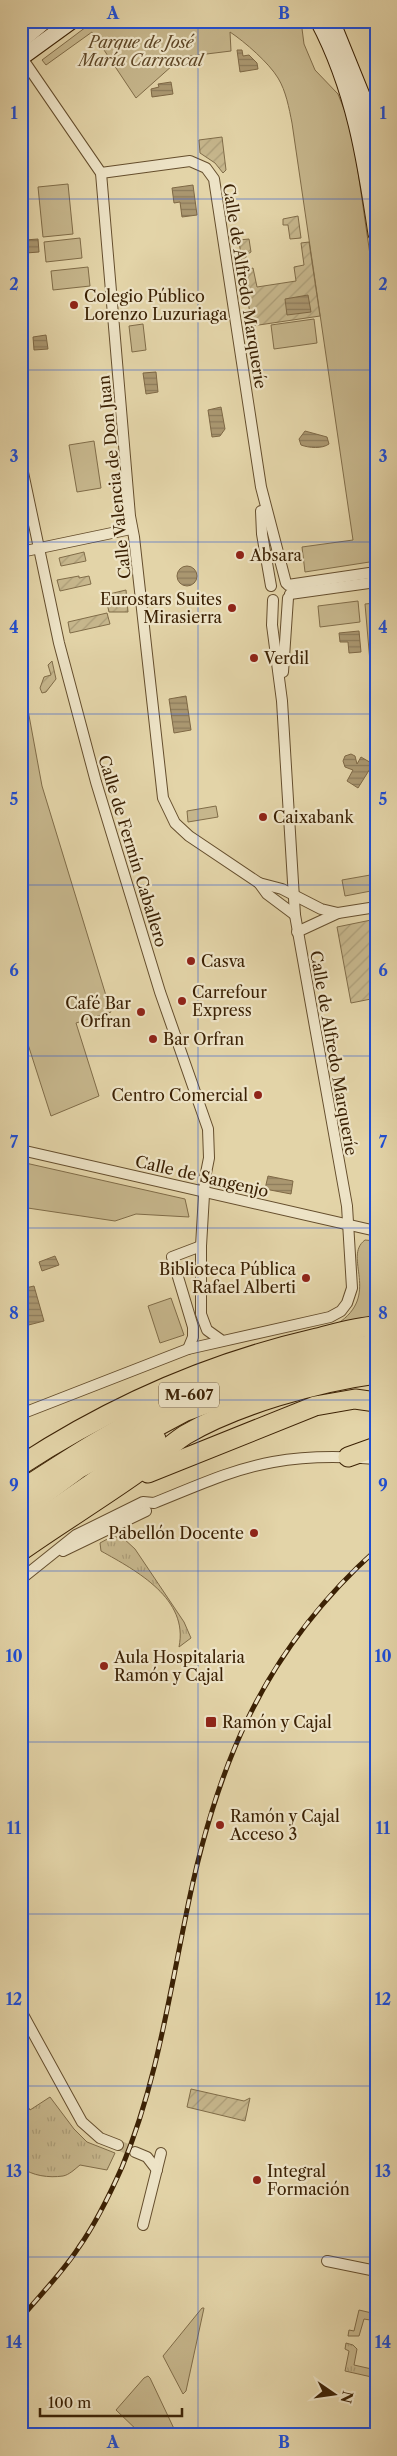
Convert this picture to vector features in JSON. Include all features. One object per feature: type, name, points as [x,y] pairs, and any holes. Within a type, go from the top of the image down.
[{"type":"highway","points":[[21,1465],[154,1393],[216,1367],[337,1331],[375,1330]]},
{"type":"highway","name":"M-607","points":[[21,1490],[80,1452],[163,1406],[226,1380],[302,1358],[375,1330]]},
{"type":"highway","name":"M-607","points":[[21,1511],[78,1469],[186,1411],[240,1392],[281,1381],[376,1361]]},
{"type":"highway","name":"M-607","points":[[106,1495],[185,1436],[221,1418],[314,1387],[376,1374]]},
{"type":"highway","points":[[21,1532],[149,1443],[189,1422],[281,1381]]},
{"type":"highway","points":[[21,1551],[106,1495],[156,1469],[315,1406],[355,1399],[376,1402]]},
{"type":"highway","points":[[21,1456],[109,1416]]},
{"type":"highway","points":[[21,1476],[109,1416]]},
{"type":"highway","points":[[348,1457],[376,1447]]},
{"type":"main road","points":[[21,32],[37,21]]},
{"type":"main road","points":[[22,58],[72,21]]},
{"type":"main road","points":[[318,21],[344,78],[357,121],[376,234]]},
{"type":"main road","points":[[332,21],[362,95],[376,156]]},
{"type":"street","points":[[22,58],[26,40],[49,21]]},
{"type":"street","name":"Calle Valencia de Don Juan","points":[[22,58],[101,173],[131,529],[134,538],[163,798],[175,823],[189,836],[259,884],[267,894],[295,915]]},
{"type":"street","name":"Calle de Alfredo Marqueríe","points":[[21,1414],[188,1349],[324,1318],[341,1311],[347,1303],[352,1288],[346,1202],[297,932],[282,701],[272,626],[273,600],[270,594],[271,586],[262,534],[260,487],[214,179],[206,168],[190,161],[101,173]]},
{"type":"street","name":"Calle de Fermín Caballero","points":[[21,463],[37,548],[59,643],[96,782],[160,992],[208,1129],[209,1158],[201,1246],[200,1314]]},
{"type":"street","name":"Calle de Alfredo Marqueríe","points":[[260,487],[288,590],[282,701]]},
{"type":"street","points":[[21,552],[131,529]]},
{"type":"street","points":[[273,600],[280,602],[288,590],[376,572]]},
{"type":"street","points":[[271,586],[276,582],[288,590],[376,582]]},
{"type":"street","points":[[259,884],[293,893],[321,909],[338,913]]},
{"type":"street","points":[[297,932],[338,913],[376,907]]},
{"type":"street","name":"Calle de Sangenjo","points":[[21,1150],[376,1231]]},
{"type":"street","points":[[188,1349],[193,1337],[191,1319],[172,1257],[201,1246]]},
{"type":"street","points":[[191,1319],[200,1314],[207,1330],[222,1340]]},
{"type":"street","points":[[21,1579],[76,1536],[219,1477],[271,1462],[348,1457],[376,1452]]},
{"type":"street","points":[[348,1457],[376,1459]]},
{"type":"street","points":[[55,1554],[148,1505]]},
{"type":"street","points":[[21,2011],[82,2122],[100,2138],[118,2145]]},
{"type":"street","points":[[135,2152],[146,2157],[157,2170]]},
{"type":"street","points":[[143,2225],[161,2153],[146,2157]]},
{"type":"street","points":[[327,2261],[376,2271]]},
{"type":"green space","name":"Parque de José María Carrascal","points":[[94,21],[301,21],[304,44],[315,70],[338,94],[346,114],[355,151],[376,296],[376,561],[305,572],[302,547],[353,540],[292,123],[281,83],[263,59],[230,32],[231,51],[182,57],[136,98],[92,32],[46,65],[42,60]]},
{"type":"green space","points":[[222,137],[226,170],[223,173],[215,163],[200,153],[199,140]]},
{"type":"green space","points":[[68,184],[73,234],[43,237],[38,187]]},
{"type":"green space","points":[[298,216],[301,238],[290,239],[288,225],[283,225],[283,219]]},
{"type":"green space","points":[[80,238],[82,258],[46,262],[44,242]]},
{"type":"green space","points":[[249,239],[251,252],[246,255],[246,262],[242,264],[239,240]]},
{"type":"green space","points":[[309,242],[320,316],[252,326],[243,271],[253,268],[257,287],[296,281],[294,267],[304,265],[301,243]]},
{"type":"green space","points":[[88,267],[90,286],[53,290],[51,271]]},
{"type":"green space","points":[[314,319],[317,343],[274,349],[271,325]]},
{"type":"green space","points":[[143,324],[146,350],[132,352],[129,326]]},
{"type":"green space","points":[[94,441],[101,488],[77,492],[69,445]]},
{"type":"green space","points":[[84,552],[86,561],[61,566],[59,558]]},
{"type":"green space","points":[[79,576],[79,578],[89,576],[91,584],[60,591],[57,580]]},
{"type":"green space","points":[[126,590],[128,612],[109,612],[105,595]]},
{"type":"green space","points":[[358,601],[360,622],[320,627],[318,606]]},
{"type":"green space","points":[[376,603],[376,731],[365,604]]},
{"type":"green space","points":[[107,613],[110,624],[70,633],[68,622]]},
{"type":"green space","points":[[52,661],[56,679],[46,692],[42,693],[40,688],[44,677],[51,675],[48,665]]},
{"type":"green space","points":[[21,672],[42,786],[111,1012],[76,1023],[99,1096],[51,1116],[25,1035],[21,1035]]},
{"type":"green space","points":[[216,806],[218,817],[188,822],[187,811]]},
{"type":"green space","points":[[376,874],[376,890],[345,896],[342,880]]},
{"type":"green space","points":[[376,919],[376,998],[351,1003],[337,927]]},
{"type":"green space","points":[[21,1162],[185,1199],[189,1217],[136,1214],[115,1221],[21,1207]]},
{"type":"green space","points":[[365,1240],[376,1241],[376,1319],[337,1324],[350,1313],[357,1301],[360,1289],[357,1256],[359,1247]]},
{"type":"green space","points":[[171,1298],[184,1335],[160,1343],[148,1306]]},
{"type":"green space","points":[[111,1537],[122,1537],[135,1549],[184,1622],[191,1638],[179,1647],[180,1630],[176,1615],[168,1601],[157,1588],[144,1578],[101,1551],[100,1543]]},
{"type":"green space","points":[[191,2089],[244,2101],[250,2098],[245,2121],[187,2107]]},
{"type":"green space","points":[[21,2095],[30,2110],[50,2097],[74,2129],[87,2142],[115,2153],[107,2170],[80,2165],[65,2175],[52,2177],[41,2176],[21,2167]]},
{"type":"green space","points":[[202,2308],[204,2308],[186,2391],[183,2394],[163,2356]]},
{"type":"green space","points":[[359,2310],[376,2314],[376,2321],[364,2319],[359,2336],[348,2336],[349,2330],[354,2331]]},
{"type":"green space","points":[[346,2343],[353,2345],[357,2349],[354,2365],[376,2370],[376,2378],[345,2371],[349,2351],[345,2349]]},
{"type":"green space","points":[[148,2376],[177,2435],[142,2435],[116,2410],[144,2378]]},
{"type":"shaded area","points":[[237,50],[242,50],[243,56],[249,55],[257,63],[258,69],[240,72]]},
{"type":"shaded area","points":[[171,82],[173,94],[152,97],[151,89],[159,87],[158,84]]},
{"type":"shaded area","points":[[193,185],[197,215],[182,217],[180,202],[174,203],[172,188]]},
{"type":"shaded area","points":[[38,239],[39,252],[26,253],[25,240]]},
{"type":"shaded area","points":[[308,295],[311,312],[287,315],[285,299]]},
{"type":"shaded area","points":[[46,335],[48,349],[34,350],[33,337]]},
{"type":"shaded area","points":[[156,372],[158,392],[146,394],[143,373]]},
{"type":"shaded area","points":[[221,407],[225,429],[220,436],[212,437],[208,410]]},
{"type":"shaded area","points":[[305,431],[327,437],[329,444],[315,448],[301,445],[299,439]]},
{"type":"shaded area","points":[[187,566],[194,569],[197,576],[194,583],[187,586],[180,583],[177,576],[180,569]]},
{"type":"shaded area","points":[[359,631],[361,652],[349,653],[348,642],[340,642],[339,633]]},
{"type":"shaded area","points":[[186,696],[191,730],[174,733],[169,699]]},
{"type":"shaded area","points":[[351,754],[355,756],[357,764],[361,757],[373,764],[358,788],[347,781],[353,770],[345,767],[343,761],[345,756]]},
{"type":"shaded area","points":[[268,1176],[293,1181],[291,1194],[265,1189]]},
{"type":"shaded area","points":[[55,1256],[59,1265],[42,1271],[39,1262]]},
{"type":"shaded area","points":[[34,1286],[44,1321],[21,1327],[21,1289]]},
{"type":"tunnel","points":[[118,2145],[135,2152]]},
{"type":"railway","points":[[21,2318],[66,2265],[85,2238],[113,2188],[122,2167],[143,2107],[160,2045],[185,1920],[211,1814],[228,1765],[248,1718],[273,1673],[302,1630],[336,1589],[376,1550]]},
{"type":"place","name":"Colegio Público Lorenzo Luzuriaga","points":[[74,305]]},
{"type":"place","name":"Absara","points":[[240,555]]},
{"type":"place","name":"Eurostars Suites Mirasierra","points":[[232,608]]},
{"type":"place","name":"Verdil","points":[[254,658]]},
{"type":"place","name":"Caixabank","points":[[263,817]]},
{"type":"place","name":"Casva","points":[[191,961]]},
{"type":"place","name":"Carrefour Express","points":[[182,1001]]},
{"type":"place","name":"Café Bar Orfran","points":[[141,1012]]},
{"type":"place","name":"Bar Orfran","points":[[153,1039]]},
{"type":"place","name":"Centro Comercial","points":[[258,1095]]},
{"type":"place","name":"Biblioteca Pública Rafael Alberti","points":[[306,1278]]},
{"type":"place","name":"Pabellón Docente","points":[[254,1533]]},
{"type":"place","name":"Aula Hospitalaria Ramón y Cajal","points":[[104,1666]]},
{"type":"place","name":"Ramón y Cajal","points":[[211,1722]]},
{"type":"place","name":"Ramón y Cajal Acceso 3","points":[[220,1825]]},
{"type":"place","name":"Integral Formación","points":[[257,2180]]}]
